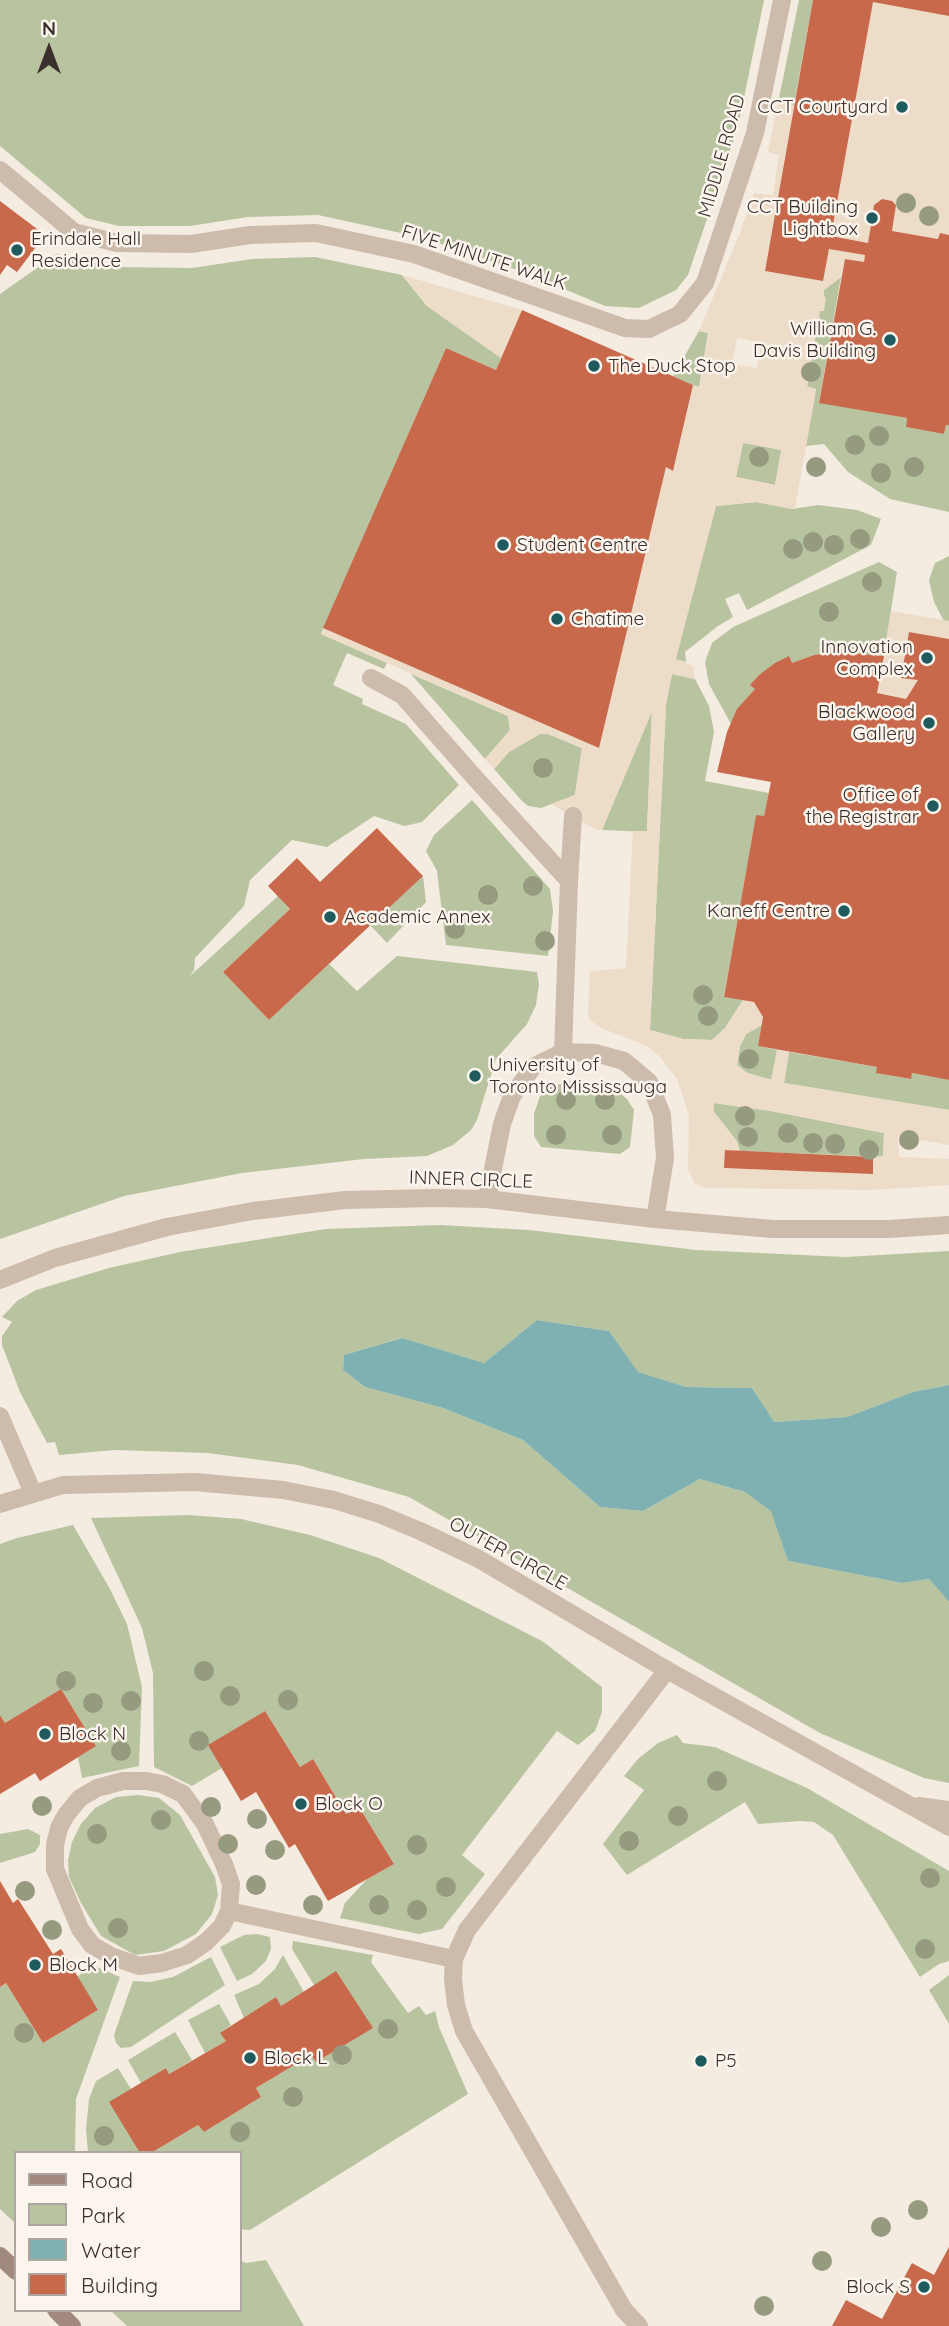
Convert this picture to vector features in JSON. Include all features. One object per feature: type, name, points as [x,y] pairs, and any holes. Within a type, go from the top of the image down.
[{"type":"main road","points":[[0,2256],[14,2269]]},
{"type":"main road","points":[[57,2312],[72,2326]]},
{"type":"street","name":"MIDDLE ROAD","points":[[680,314],[705,283],[755,133],[782,0]]},
{"type":"street","name":"FIVE MINUTE WALK","points":[[0,170],[74,232],[117,243],[191,244],[250,235],[316,233],[414,254],[625,328],[649,329],[680,314]]},
{"type":"street","points":[[371,678],[402,695],[569,881]]},
{"type":"street","points":[[563,1052],[573,816]]},
{"type":"street","points":[[487,1199],[502,1124],[512,1096],[533,1067],[563,1052],[595,1053],[624,1062],[649,1082],[663,1115],[665,1158],[655,1219]]},
{"type":"street","name":"INNER CIRCLE","points":[[0,1280],[55,1258],[166,1227],[345,1200],[487,1199],[655,1219],[774,1229],[889,1229],[949,1225]]},
{"type":"street","points":[[0,1416],[33,1493]]},
{"type":"street","name":"OUTER CIRCLE","points":[[0,1504],[63,1485],[100,1482],[195,1482],[283,1490],[334,1500],[420,1531],[477,1558],[667,1670],[949,1827]]},
{"type":"street","points":[[639,2326],[625,2309],[464,2031],[456,2005],[453,1979],[454,1959],[467,1930],[667,1670]]},
{"type":"street","points":[[123,1781],[146,1781],[162,1784],[183,1794],[205,1824],[224,1864],[231,1884],[229,1911],[222,1926],[206,1942],[187,1955],[162,1963],[139,1966],[118,1959],[92,1945],[79,1929],[55,1869],[55,1845],[59,1828],[80,1797],[97,1788],[123,1781]]},
{"type":"street","points":[[905,1803],[949,1810]]},
{"type":"street","points":[[229,1911],[454,1959]]},
{"type":"green space","points":[[0,0],[764,0],[738,127],[688,275],[676,290],[639,308],[605,306],[526,273],[424,238],[318,215],[248,217],[190,226],[119,226],[86,218],[0,146]]},
{"type":"green space","points":[[799,0],[813,0],[794,105],[778,103]]},
{"type":"green space","points":[[57,254],[115,267],[192,268],[252,259],[315,257],[402,275],[427,306],[501,358],[496,370],[446,348],[321,634],[387,663],[384,669],[347,653],[333,685],[363,699],[362,704],[406,724],[459,785],[422,822],[404,826],[374,816],[327,847],[292,840],[250,880],[244,906],[195,958],[194,970],[190,976],[278,896],[290,909],[223,972],[269,1020],[329,964],[357,991],[397,956],[537,972],[539,984],[536,1005],[527,1024],[496,1059],[477,1120],[471,1130],[453,1145],[427,1156],[364,1159],[242,1173],[124,1196],[0,1239],[0,294]]},
{"type":"green space","points":[[841,277],[819,402],[907,418],[906,427],[944,434],[946,425],[949,425],[949,512],[890,499],[848,472],[824,444],[806,446],[816,389],[807,387],[820,310],[823,311],[824,290]]},
{"type":"green space","points":[[699,331],[708,333],[699,388],[673,376]]},
{"type":"green space","points":[[743,442],[782,450],[775,485],[736,477]]},
{"type":"green space","points":[[756,502],[792,509],[818,505],[857,510],[881,519],[871,545],[747,610],[739,593],[725,599],[733,617],[685,652],[686,662],[675,659],[716,506]]},
{"type":"green space","points":[[949,556],[949,622],[944,621],[934,602],[929,580],[935,563]]},
{"type":"green space","points":[[879,562],[897,572],[884,656],[838,652],[814,655],[792,663],[789,657],[759,675],[751,684],[755,689],[731,724],[709,684],[705,662],[712,643],[733,627]]},
{"type":"green space","points":[[411,674],[508,716],[510,730],[485,759]]},
{"type":"green space","points":[[672,674],[695,679],[709,706],[714,732],[705,781],[769,793],[764,816],[756,816],[724,996],[743,1000],[725,1028],[712,1040],[683,1039],[650,1030],[666,704]]},
{"type":"green space","points":[[652,709],[647,832],[602,830]]},
{"type":"green space","points":[[540,734],[548,734],[582,748],[575,795],[541,808],[528,806],[494,769],[509,752]]},
{"type":"green space","points":[[472,800],[550,889],[553,911],[548,956],[446,945],[437,871],[426,851],[434,835]]},
{"type":"green space","points":[[423,876],[426,902],[387,943],[370,925]]},
{"type":"green space","points":[[762,1025],[758,1046],[777,1050],[772,1080],[747,1073],[737,1065],[740,1046],[746,1034]]},
{"type":"green space","points":[[789,1052],[877,1067],[877,1073],[910,1079],[912,1073],[949,1080],[949,1110],[784,1083]]},
{"type":"green space","points":[[571,1081],[598,1083],[615,1089],[627,1099],[634,1110],[630,1147],[620,1154],[541,1147],[534,1136],[534,1114],[540,1096],[550,1087]]},
{"type":"green space","points":[[714,1103],[884,1133],[883,1157],[740,1151],[736,1140],[714,1112]]},
{"type":"green space","points":[[440,1225],[529,1230],[696,1250],[845,1257],[949,1251],[949,1385],[913,1392],[847,1417],[773,1422],[752,1388],[686,1387],[637,1372],[609,1331],[537,1320],[484,1363],[401,1338],[344,1355],[343,1370],[365,1387],[443,1408],[523,1440],[600,1507],[643,1511],[700,1479],[745,1492],[772,1511],[788,1561],[902,1583],[929,1579],[949,1602],[949,1783],[924,1778],[820,1733],[409,1497],[298,1465],[208,1453],[115,1450],[59,1455],[55,1442],[47,1443],[20,1392],[2,1345],[2,1336],[12,1322],[2,1317],[17,1301],[36,1290],[109,1268],[180,1252],[326,1229]]},
{"type":"green space","points":[[188,1515],[241,1519],[310,1535],[379,1558],[542,1641],[602,1687],[602,1712],[595,1731],[578,1745],[557,1731],[462,1855],[485,1874],[442,1929],[419,1934],[340,1918],[345,1903],[367,1879],[394,1864],[359,1807],[346,1814],[313,1759],[300,1767],[265,1711],[209,1745],[222,1768],[192,1786],[154,1767],[153,1673],[142,1628],[91,1518]]},
{"type":"green space","points":[[73,1525],[127,1624],[142,1687],[139,1766],[82,1778],[78,1757],[96,1746],[61,1689],[5,1723],[0,1715],[0,1544]]},
{"type":"green space","points":[[677,1735],[683,1743],[715,1747],[807,1788],[949,1871],[949,1961],[939,1964],[920,1977],[833,1835],[814,1822],[758,1824],[745,1802],[627,1875],[603,1844],[644,1790],[624,1776],[638,1759],[658,1743]]},
{"type":"green space","points":[[138,1795],[159,1798],[180,1815],[215,1877],[218,1895],[212,1914],[196,1934],[164,1951],[135,1955],[101,1936],[69,1877],[68,1860],[72,1842],[81,1824],[95,1808],[116,1797]]},
{"type":"green space","points":[[28,1829],[40,1835],[40,1844],[35,1852],[0,1863],[0,1834]]},
{"type":"green space","points":[[244,1935],[270,1937],[271,1949],[266,1961],[252,1974],[237,1981],[220,1947]]},
{"type":"green space","points":[[293,1941],[373,1955],[371,1962],[408,2013],[419,2006],[426,2015],[435,2011],[439,2027],[468,2094],[250,2230],[242,2229],[242,2151],[154,2151],[198,2125],[204,2132],[261,2097],[256,2088],[311,2055],[316,2062],[372,2028],[314,1985],[292,1949]]},
{"type":"green space","points":[[283,1955],[304,1992],[281,2006],[276,1997],[244,2018],[234,1995],[259,1984],[275,1969]]},
{"type":"green space","points":[[211,1957],[225,1985],[131,2047],[121,2048],[116,2043],[114,2035],[133,1981],[151,1982],[173,1977]]},
{"type":"green space","points":[[92,1965],[120,1977],[76,2099],[75,2151],[14,2151],[14,2222],[0,2209],[0,1987],[6,1983],[43,2043],[98,2010],[77,1977]]},
{"type":"green space","points":[[949,1975],[949,2024],[929,1990]]},
{"type":"green space","points":[[219,2004],[231,2025],[221,2033],[226,2041],[205,2053],[188,2020]]},
{"type":"green space","points":[[175,2032],[192,2060],[169,2074],[166,2068],[141,2083],[128,2060]]},
{"type":"green space","points":[[118,2068],[131,2089],[140,2151],[88,2151],[86,2129],[89,2099],[96,2081]]},
{"type":"green space","points":[[266,2260],[304,2326],[127,2326],[112,2312],[242,2312],[242,2262]]},
{"type":"shaded area","name":"CCT Courtyard","points":[[873,2],[949,16],[949,235],[940,233],[938,239],[892,231],[896,205],[892,201],[882,199],[874,205],[868,243],[831,236]]},
{"type":"shaded area","points":[[778,103],[794,105],[765,270],[823,281],[829,249],[865,255],[864,262],[845,259],[841,277],[824,290],[824,311],[820,311],[807,386],[816,389],[795,509],[756,502],[716,506],[676,659],[693,666],[695,679],[672,674],[666,704],[650,1030],[683,1039],[712,1040],[725,1028],[743,1000],[754,1002],[763,1017],[762,1025],[746,1034],[740,1046],[737,1066],[747,1073],[771,1080],[777,1050],[789,1052],[784,1083],[949,1110],[949,1145],[898,1136],[899,1157],[949,1159],[949,1185],[870,1190],[712,1188],[694,1183],[688,1170],[689,1115],[677,1079],[660,1057],[647,1046],[599,1027],[588,1015],[590,971],[626,968],[633,831],[647,831],[652,712],[602,830],[597,830],[551,804],[575,795],[582,748],[548,734],[540,734],[509,752],[494,769],[485,759],[510,730],[508,716],[321,634],[323,628],[599,747],[666,467],[673,470],[693,385],[700,387],[708,333],[699,331],[754,193],[773,195],[779,155],[768,152]],"holes":[[[737,338],[761,343],[757,368],[732,364]],[[743,443],[781,450],[775,485],[736,477]],[[714,1103],[884,1133],[883,1156],[873,1157],[873,1174],[725,1168],[726,1150],[740,1151],[736,1140],[714,1112]]]},
{"type":"shaded area","points":[[402,275],[522,310],[501,358],[427,306]]},
{"type":"shaded area","points":[[891,611],[949,621],[949,639],[909,632],[901,677],[918,680],[906,699],[877,693]]},
{"type":"water","points":[[537,1320],[609,1331],[638,1372],[686,1387],[752,1388],[774,1422],[847,1417],[913,1392],[949,1385],[949,1602],[929,1579],[902,1583],[788,1561],[771,1511],[745,1492],[700,1479],[643,1511],[600,1507],[523,1440],[443,1408],[365,1387],[343,1370],[344,1355],[402,1338],[484,1363]]},
{"type":"building","points":[[813,0],[949,0],[949,16],[873,2],[831,236],[868,243],[874,205],[882,199],[892,201],[896,205],[892,231],[938,239],[940,233],[949,235],[949,425],[946,425],[944,434],[906,427],[907,418],[819,403],[845,259],[864,262],[865,255],[829,249],[823,281],[765,271]]},
{"type":"building","name":"Erindale Hall Residence","points":[[0,201],[45,235],[17,272],[7,265],[0,275]]},
{"type":"building","name":"Student Centre","points":[[522,310],[693,385],[673,471],[666,467],[599,748],[323,628],[446,348],[496,370]]},
{"type":"building","name":"Kaneff Centre","points":[[909,632],[949,639],[949,1080],[912,1073],[911,1079],[876,1073],[877,1067],[758,1046],[763,1017],[754,1002],[724,997],[756,815],[764,816],[771,782],[717,772],[727,732],[737,709],[755,689],[750,685],[775,663],[789,656],[792,663],[814,655],[838,652],[884,656],[877,693],[906,699],[918,680],[901,678]]},
{"type":"building","name":"Academic Annex","points":[[377,828],[423,876],[269,1020],[223,972],[290,909],[268,886],[297,858],[320,882]]},
{"type":"building","points":[[725,1150],[873,1157],[873,1174],[724,1168]]},
{"type":"building","name":"Block N","points":[[61,1689],[96,1746],[40,1781],[35,1773],[0,1794],[0,1715],[5,1723]]},
{"type":"building","name":"Block O","points":[[265,1711],[300,1767],[313,1759],[346,1814],[359,1807],[394,1864],[328,1901],[295,1844],[289,1848],[256,1792],[241,1801],[208,1745]]},
{"type":"building","name":"Block M","points":[[0,1881],[13,1903],[18,1899],[53,1954],[61,1949],[98,2010],[43,2043],[6,1983],[0,1987]]},
{"type":"building","name":"Block L","points":[[336,1971],[373,2028],[316,2062],[311,2055],[256,2088],[261,2097],[204,2132],[198,2125],[154,2151],[139,2151],[109,2102],[166,2068],[169,2074],[226,2041],[220,2033],[276,1997],[281,2006]]},
{"type":"building","name":"Block S","points":[[949,2247],[949,2326],[832,2326],[846,2300],[882,2319],[912,2263],[934,2275]]},
{"type":"place","name":"CCT Courtyard","points":[[902,107]]},
{"type":"place","name":"CCT Building Lightbox","points":[[872,218]]},
{"type":"place","name":"Erindale Hall Residence","points":[[17,250]]},
{"type":"place","name":"William G. Davis Building","points":[[890,340]]},
{"type":"place","name":"The Duck Stop","points":[[594,366]]},
{"type":"place","name":"Student Centre","points":[[503,545]]},
{"type":"place","name":"Chatime","points":[[557,619]]},
{"type":"place","name":"Innovation Complex","points":[[927,658]]},
{"type":"place","name":"Blackwood Gallery","points":[[929,723]]},
{"type":"place","name":"Office of the Registrar","points":[[933,806]]},
{"type":"place","name":"Kaneff Centre","points":[[844,911]]},
{"type":"place","name":"Academic Annex","points":[[330,917]]},
{"type":"place","name":"University of Toronto Mississauga","points":[[475,1076]]},
{"type":"place","name":"Block N","points":[[45,1734]]},
{"type":"place","name":"Block O","points":[[301,1804]]},
{"type":"place","name":"Block M","points":[[35,1965]]},
{"type":"place","name":"Block L","points":[[250,2058]]},
{"type":"place","name":"P5","points":[[701,2061]]},
{"type":"place","name":"Block S","points":[[924,2287]]}]
